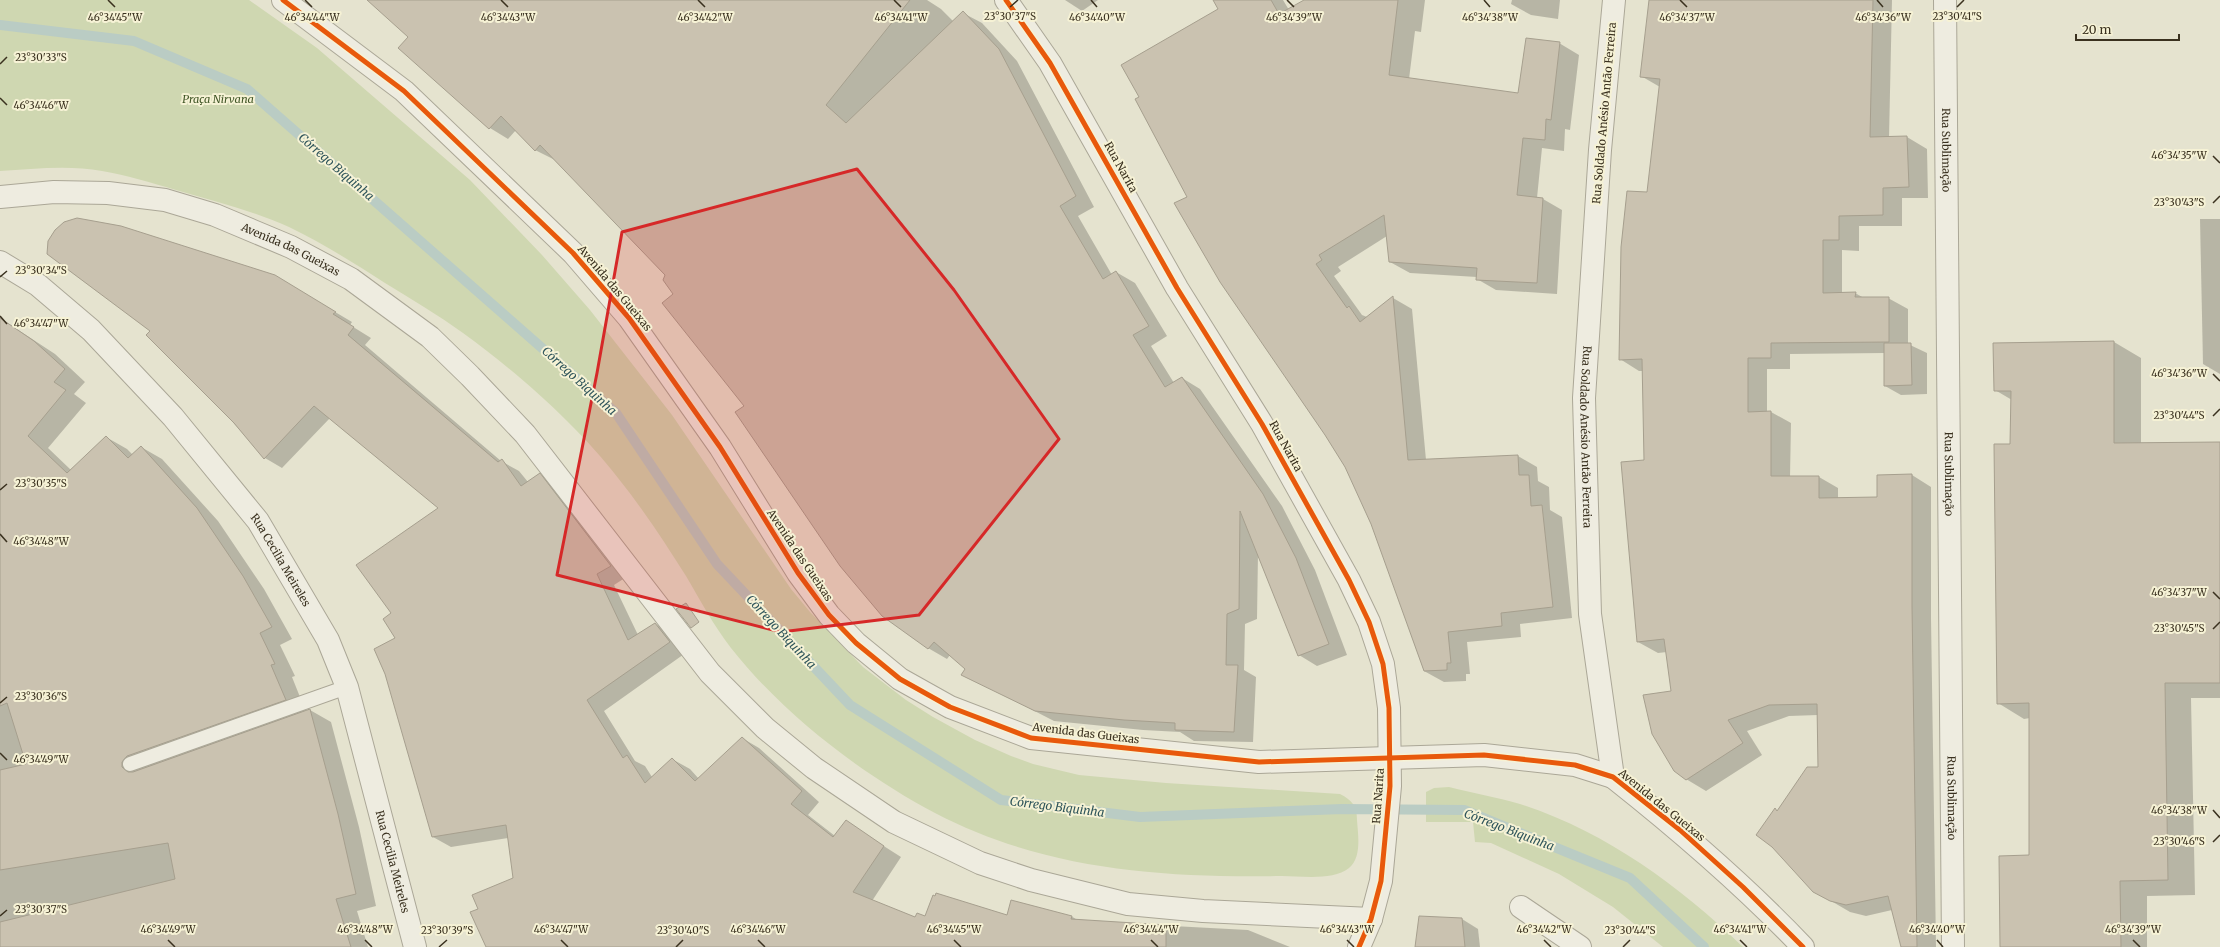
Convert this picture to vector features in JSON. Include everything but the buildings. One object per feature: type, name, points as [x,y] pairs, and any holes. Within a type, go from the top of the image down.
[{"type":"street","name":"Avenida das Gueixas","points":[[283,0],[404,91],[573,252],[629,318],[720,447],[798,573],[828,615],[856,643],[900,679],[950,708],[1031,738],[1259,762],[1484,755],[1575,765],[1613,777],[1680,830],[1743,887],[1803,947]]},
{"type":"street","name":"Rua Narita","points":[[1006,0],[1050,63],[1177,288],[1262,424],[1349,580],[1369,622],[1383,664],[1389,708],[1390,786],[1381,881],[1371,919],[1359,947]]},
{"type":"street","name":"Rua Soldado Anésio Antão Ferreira","points":[[1613,777],[1590,614],[1584,398],[1600,150],[1614,0]]},
{"type":"street","name":"Rua Sublimação","points":[[1945,0],[1953,947]]},
{"type":"street","name":"Avenida das Gueixas","points":[[0,197],[54,192],[108,192],[164,200],[215,215],[291,247],[351,279],[430,337],[470,376],[525,434],[710,673],[765,728],[814,768],[894,822],[980,863],[1031,880],[1128,904],[1203,911],[1371,919]]},
{"type":"street","name":"Rua Cecilia Meireles","points":[[0,262],[38,285],[92,330],[173,417],[258,521],[328,640],[347,687],[415,947]]},
{"type":"street","points":[[1522,907],[1580,947]]},
{"type":"lane","points":[[130,764],[347,687]]},
{"type":"highlighted area","points":[[857,169],[954,290],[1059,439],[919,615],[781,632],[557,575],[597,373],[622,232]]},
{"type":"green space","name":"Praça Nirvana","points":[[0,0],[249,0],[317,48],[470,180],[542,255],[590,310],[672,415],[791,589],[810,612],[863,667],[906,700],[933,717],[975,740],[1033,764],[1079,775],[1166,783],[1340,794],[1351,801],[1355,807],[1357,815],[1358,852],[1353,864],[1349,868],[1334,875],[1317,877],[1192,875],[1104,867],[1061,859],[1018,847],[976,832],[935,813],[879,780],[825,741],[774,696],[731,648],[707,613],[686,576],[662,539],[645,514],[602,458],[566,420],[525,382],[484,348],[454,326],[314,240],[289,227],[247,211],[139,179],[102,171],[64,168],[0,171]]},
{"type":"green space","points":[[1449,787],[1520,804],[1582,829],[1611,845],[1667,882],[1693,902],[1743,947],[1663,947],[1613,907],[1559,874],[1491,843],[1475,842],[1473,822],[1426,822],[1426,792],[1434,788]]},
{"type":"waterway","name":"Córrego Biquinha","points":[[0,25],[134,41],[247,89],[616,413],[717,564],[850,705],[1001,800],[1140,817],[1342,809],[1464,810],[1630,878],[1704,947]]},
{"type":"cycle path","points":[[283,0],[404,91],[573,253],[629,318],[720,447],[798,573],[829,615],[856,643],[900,679],[950,707],[1031,738],[1259,762],[1484,755],[1575,765],[1613,777],[1680,830],[1743,887],[1803,947]]},
{"type":"cycle path","points":[[1006,0],[1050,63],[1177,288],[1262,424],[1349,580],[1369,622],[1383,664],[1389,708],[1390,786],[1381,881],[1371,919],[1359,947]]}]
